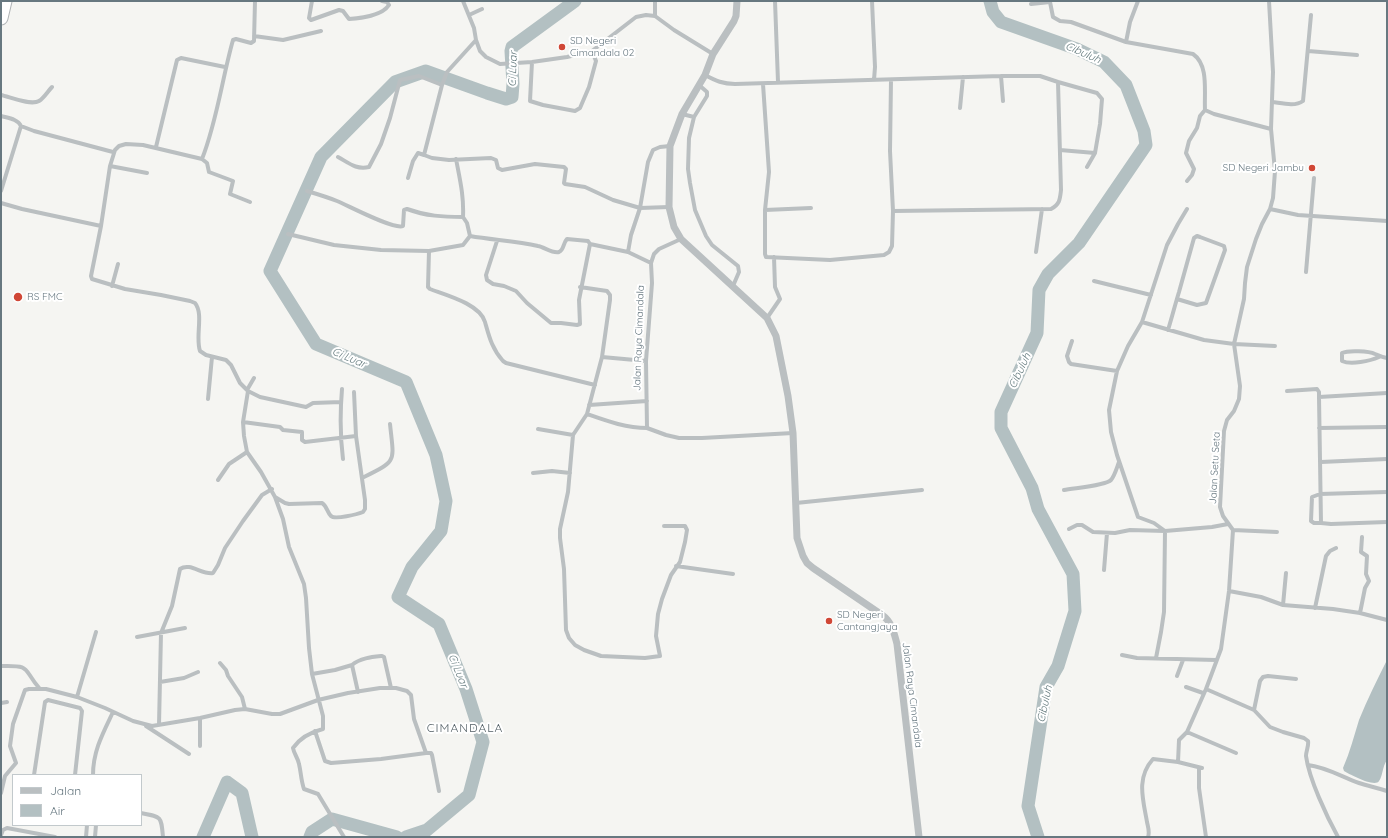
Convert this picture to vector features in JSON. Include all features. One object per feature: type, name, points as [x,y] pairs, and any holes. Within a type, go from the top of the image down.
[{"type":"highway","points":[[1,18],[5,1]]},
{"type":"street","points":[[202,159],[217,108],[225,67],[233,40],[236,39],[251,43],[254,41],[255,1]]},
{"type":"street","points":[[312,1],[309,18],[310,20],[339,10],[343,11],[349,19],[376,14],[384,11],[389,5],[388,2],[382,1]]},
{"type":"street","points":[[463,1],[474,28],[476,40],[482,54],[500,64],[532,62],[567,57],[592,51],[636,17],[646,15],[655,16],[674,30],[713,54]]},
{"type":"street","points":[[655,1],[655,16]]},
{"type":"street","name":"Jalan Raya Cimandala","points":[[737,1],[736,16],[734,21],[713,54],[705,75],[682,114],[670,146],[669,207],[674,227],[681,238],[767,318],[773,327],[778,343],[793,433],[797,538],[807,563],[888,620],[894,634],[919,837]]},
{"type":"street","points":[[775,1],[778,82]]},
{"type":"street","points":[[872,1],[875,66],[874,80]]},
{"type":"street","points":[[1031,4],[1050,1],[1053,17],[1060,20],[1071,22],[1126,42],[1193,54],[1198,57],[1204,69],[1205,110],[1200,116],[1197,128],[1189,141],[1186,153],[1194,169],[1192,175],[1187,181]]},
{"type":"street","points":[[1126,42],[1130,22],[1138,1]]},
{"type":"street","name":"Jalan Setu Seta","points":[[1233,530],[1221,512],[1224,431],[1227,420],[1238,403],[1240,386],[1234,344],[1244,299],[1247,267],[1273,198],[1275,172],[1271,129],[1273,72],[1269,1]]},
{"type":"street","points":[[469,15],[482,9]]},
{"type":"street","points":[[1272,102],[1292,104],[1303,101],[1311,15]]},
{"type":"street","points":[[254,36],[283,40],[321,31]]},
{"type":"street","points":[[424,155],[442,84],[447,72],[476,40]]},
{"type":"street","points":[[532,62],[530,101],[575,111],[580,108],[596,64],[592,51]]},
{"type":"street","points":[[1308,51],[1357,55]]},
{"type":"street","points":[[156,147],[177,60],[181,58],[225,67]]},
{"type":"street","points":[[705,75],[726,84],[1040,76],[1097,93],[1102,99],[1100,124],[1094,153],[1088,167]]},
{"type":"street","points":[[338,157],[353,166],[362,168],[369,167],[381,144],[400,80],[419,76],[442,84]]},
{"type":"street","points":[[1001,76],[1003,101]]},
{"type":"street","points":[[960,108],[963,77]]},
{"type":"street","points":[[763,84],[769,172],[765,210],[766,257],[830,260],[884,255],[889,252],[892,246],[893,211],[890,151],[891,80]]},
{"type":"street","points":[[893,211],[1052,209],[1057,206],[1060,202],[1061,190],[1058,82]]},
{"type":"street","points":[[699,85],[707,92],[707,96],[694,117],[689,138],[688,169],[695,210],[706,236],[712,245],[738,266],[738,272],[733,286]]},
{"type":"street","points":[[1,95],[34,103],[52,87]]},
{"type":"street","points":[[1205,110],[1214,114],[1271,129]]},
{"type":"street","points":[[682,114],[694,117]]},
{"type":"street","points":[[1,116],[17,121],[21,126],[34,131],[114,152]]},
{"type":"street","points":[[1,191],[21,126]]},
{"type":"street","points":[[250,202],[230,194],[233,181],[208,171],[207,163],[202,159],[156,147],[126,144],[119,146],[114,152],[110,166],[101,226],[91,276],[92,278],[112,286],[174,297],[195,303],[198,312],[198,347],[203,354],[226,360],[231,365],[240,383],[247,391],[260,397],[306,407],[313,403],[341,402]]},
{"type":"street","points":[[628,252],[631,235],[640,208],[648,162],[653,150],[660,147],[670,146]]},
{"type":"street","points":[[1060,150],[1094,153]]},
{"type":"street","points":[[408,178],[412,161],[418,153],[439,159],[491,158],[496,160],[498,168],[502,170],[535,164],[564,167],[566,169],[565,184],[585,187],[613,200],[640,208],[669,207]]},
{"type":"street","points":[[456,159],[464,198],[463,217],[467,223],[470,236]]},
{"type":"street","points":[[110,166],[147,173]]},
{"type":"street","points":[[1306,272],[1314,178]]},
{"type":"street","points":[[307,191],[331,198],[388,223],[401,227],[404,226],[404,210],[406,209],[421,214],[442,217],[463,217]]},
{"type":"street","points":[[1,203],[101,226]]},
{"type":"street","points":[[765,210],[811,208]]},
{"type":"street","points":[[1036,252],[1042,208]]},
{"type":"street","points":[[1270,208],[1298,215],[1387,221]]},
{"type":"street","points":[[1164,531],[1154,523],[1138,517],[1119,462],[1112,432],[1109,410],[1117,371],[1128,346],[1142,322],[1168,245],[1187,209]]},
{"type":"street","points":[[288,234],[334,246],[381,250],[429,251],[463,244],[470,236]]},
{"type":"street","points":[[470,236],[540,246],[555,253],[560,252],[563,249],[567,239],[588,241],[590,244],[628,252],[651,263],[654,254],[659,249],[681,238]]},
{"type":"street","points":[[1168,330],[1177,298],[1194,238],[1197,236],[1224,246],[1225,250],[1206,303],[1197,305],[1177,298]]},
{"type":"street","points":[[497,241],[486,275],[487,280],[493,284],[504,286],[516,291],[540,315],[551,323],[577,325],[580,324],[580,287],[590,244]]},
{"type":"street","points":[[429,251],[428,287],[452,296],[482,316],[485,321],[490,343],[503,361],[595,385]]},
{"type":"street","points":[[767,318],[780,299],[775,287],[774,258]]},
{"type":"street","name":"Jalan Raya Cimandala","points":[[647,428],[646,361],[652,283],[651,263]]},
{"type":"street","points":[[112,286],[118,264]]},
{"type":"street","points":[[1094,281],[1151,295]]},
{"type":"street","points":[[580,287],[607,290],[610,294],[602,357],[595,385],[587,414],[573,435],[568,492],[560,529],[566,593],[566,630],[569,638],[575,645],[601,656],[645,658],[660,656],[656,636],[658,614],[662,599],[676,566],[680,562],[685,542],[686,527],[664,526]]},
{"type":"street","points":[[1142,322],[1204,340],[1234,344],[1275,346]]},
{"type":"street","points":[[1072,341],[1067,356],[1069,362],[1117,371]]},
{"type":"street","points":[[1379,357],[1375,353],[1347,351],[1342,353],[1342,361],[1346,363],[1373,360],[1379,357],[1387,358]]},
{"type":"street","points":[[208,399],[212,357]]},
{"type":"street","points":[[602,357],[646,361]]},
{"type":"street","points":[[254,378],[247,391],[244,422],[244,436],[247,452],[272,489],[283,519],[289,547],[304,584],[312,674],[323,716],[324,728],[315,731],[297,743],[293,748],[299,762],[304,790],[318,794],[344,837]]},
{"type":"street","points":[[1287,390],[1316,389],[1319,392],[1321,523]]},
{"type":"street","points":[[342,390],[340,438],[343,459]]},
{"type":"street","points":[[275,496],[289,504],[322,503],[325,505],[330,515],[336,518],[361,513],[365,509],[356,436],[354,392]]},
{"type":"street","points":[[1319,397],[1387,393]]},
{"type":"street","points":[[589,405],[647,401]]},
{"type":"street","points":[[587,414],[616,424],[634,428],[647,428],[679,438],[793,433]]},
{"type":"street","points":[[244,422],[280,427],[283,430],[302,432],[302,440],[305,442],[356,436]]},
{"type":"street","points":[[362,478],[385,467],[392,460],[393,451],[390,424]]},
{"type":"street","points":[[1319,428],[1387,427]]},
{"type":"street","points":[[538,429],[573,435]]},
{"type":"street","points":[[218,480],[229,464],[247,452]]},
{"type":"street","points":[[1321,462],[1387,459]]},
{"type":"street","points":[[1064,490],[1107,482],[1111,479],[1119,462]]},
{"type":"street","points":[[533,473],[552,471],[570,473]]},
{"type":"street","points":[[159,726],[161,633],[172,606],[180,569],[185,566],[209,574],[212,573],[218,565],[225,548],[243,521],[262,495],[272,489]]},
{"type":"street","points":[[795,503],[922,490]]},
{"type":"street","points":[[1387,492],[1320,494],[1312,497],[1311,521],[1314,523],[1331,524],[1387,522]]},
{"type":"street","points":[[1069,529],[1077,525],[1093,532],[1115,533],[1130,530],[1164,531],[1212,527],[1228,524]]},
{"type":"street","points":[[1178,762],[1178,743],[1181,737],[1187,732],[1205,691],[1223,641],[1229,591],[1233,530],[1277,532]]},
{"type":"street","points":[[1156,658],[1162,632],[1164,612],[1164,531]]},
{"type":"street","points":[[1104,570],[1107,533]]},
{"type":"street","points":[[1360,613],[1365,588],[1369,582],[1366,574],[1367,556],[1361,552],[1362,537]]},
{"type":"street","points":[[1315,608],[1326,556],[1330,550],[1336,548]]},
{"type":"street","points":[[676,566],[733,574]]},
{"type":"street","points":[[1283,605],[1286,573]]},
{"type":"street","points":[[1229,591],[1261,596],[1283,605],[1360,613],[1387,620]]},
{"type":"street","points":[[137,637],[185,628]]},
{"type":"street","points":[[77,697],[96,632]]},
{"type":"street","points":[[1122,655],[1132,658],[1216,660]]},
{"type":"street","points":[[312,674],[335,670],[361,659],[383,656],[391,688]]},
{"type":"street","points":[[1177,676],[1183,660]]},
{"type":"street","points":[[220,663],[226,670],[228,676],[242,697],[245,710]]},
{"type":"street","points":[[352,664],[358,692]]},
{"type":"street","points":[[1,666],[22,667],[27,670],[40,689]]},
{"type":"street","points":[[160,682],[184,678],[198,672]]},
{"type":"street","points":[[1254,710],[1260,681],[1263,677],[1268,676],[1296,680]]},
{"type":"street","points":[[1186,687],[1205,691],[1254,710],[1270,727],[1304,738],[1308,741],[1306,755],[1308,765],[1318,794],[1331,825],[1338,837]]},
{"type":"street","points":[[1,793],[5,776],[16,763],[10,746],[13,724],[25,690],[28,689],[46,689],[77,697],[133,722],[159,726],[235,710],[280,714],[318,700],[358,692],[391,688],[407,691],[410,695],[414,719],[426,753]]},
{"type":"street","points":[[34,774],[45,702],[48,700],[80,708],[82,711],[75,774]]},
{"type":"street","points":[[1,703],[7,702]]},
{"type":"street","points":[[93,774],[94,757],[98,744],[113,712]]},
{"type":"street","points":[[200,718],[200,746]]},
{"type":"street","points":[[143,724],[189,754]]},
{"type":"street","points":[[315,731],[322,756],[325,760],[331,763],[431,753],[439,791]]},
{"type":"street","points":[[1187,732],[1236,753]]},
{"type":"street","points":[[1148,837],[1141,788],[1142,779],[1153,760],[1178,762],[1200,768],[1199,788],[1206,837]]},
{"type":"street","points":[[1308,765],[1318,766],[1360,784],[1387,791]]},
{"type":"street","points":[[142,813],[157,816],[160,819],[163,837]]},
{"type":"street","points":[[86,837],[87,826]]},
{"type":"street","points":[[94,837],[96,826]]},
{"type":"street","points":[[1,835],[3,830],[7,828],[55,837]]},
{"type":"water","points":[[1387,660],[1387,760],[1379,781],[1377,783],[1373,783],[1351,775],[1344,771],[1343,768],[1359,720]]},
{"type":"waterway","name":"Ci Luar","points":[[406,837],[427,830],[469,795],[483,742],[466,689],[439,624],[398,597],[412,567],[441,531],[446,501],[436,455],[406,382],[316,344],[270,271],[321,157],[395,82],[426,71],[506,99],[512,97],[512,47],[575,1]]},
{"type":"waterway","name":"Cibuluh","points":[[990,1],[993,12],[1001,22],[1077,49],[1104,62],[1126,85],[1144,131],[1146,145],[1079,243],[1048,274],[1039,290],[1037,333],[1001,412],[1001,428],[1032,488],[1038,509],[1073,574],[1075,611],[1058,666],[1046,687],[1028,806],[1038,837]]},
{"type":"waterway","name":"Ci Luar","points":[[203,837],[227,782],[242,793],[252,837]]},
{"type":"waterway","name":"Ci Luar","points":[[310,837],[312,832],[332,819],[397,837]]},
{"type":"place","name":"SD Negeri Cimandala 02","points":[[562,47]]},
{"type":"place","name":"SD Negeri Jambu","points":[[1312,168]]},
{"type":"place","name":"RS FMC","points":[[18,297]]},
{"type":"place","name":"SD Negeri Cantangjaya","points":[[829,621]]},
{"type":"district","name":"CIMANDALA","points":[[465,728]]}]
